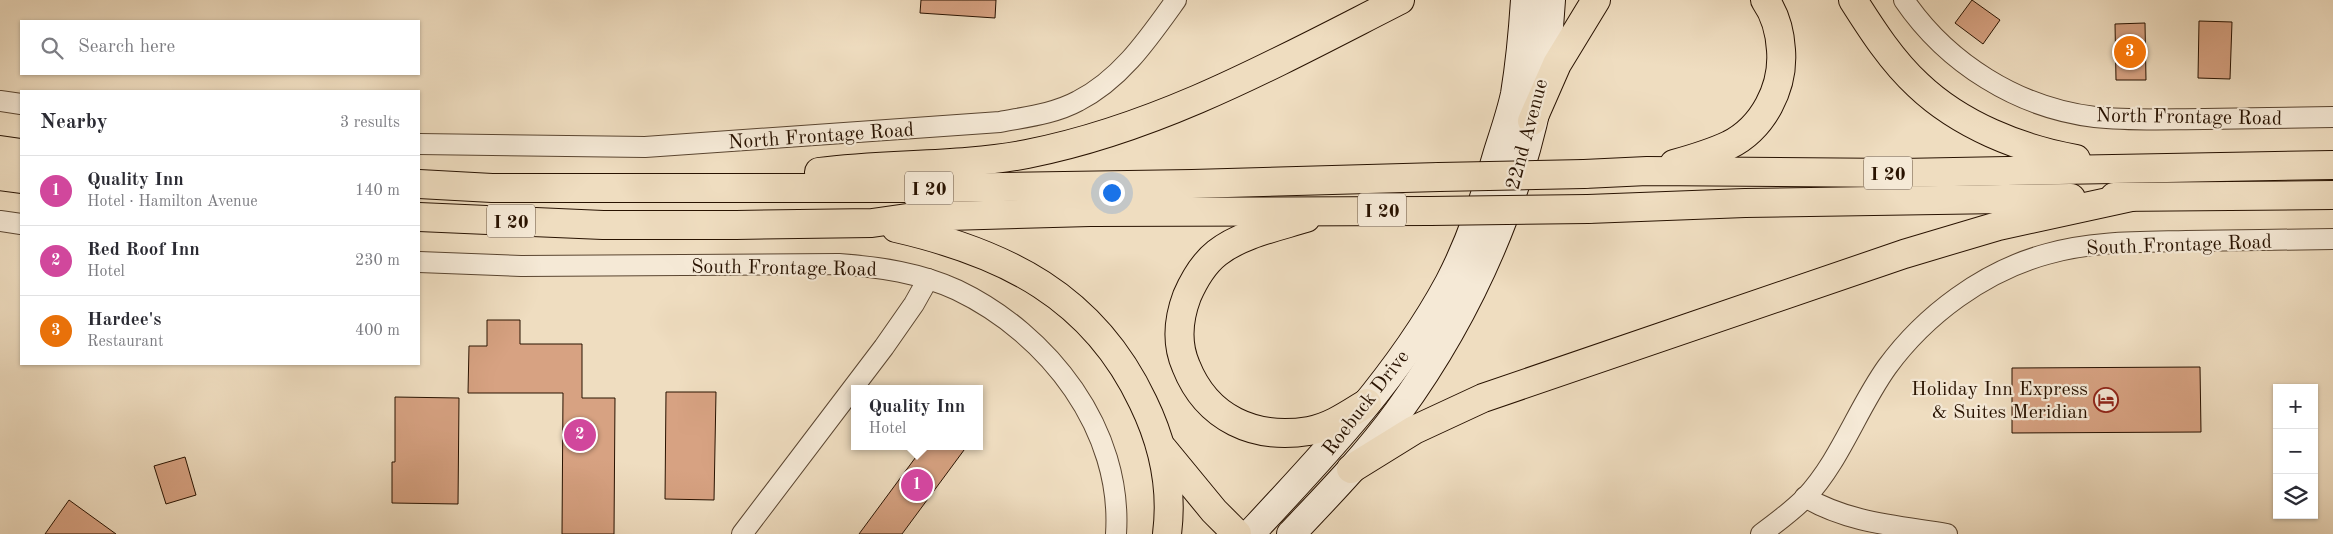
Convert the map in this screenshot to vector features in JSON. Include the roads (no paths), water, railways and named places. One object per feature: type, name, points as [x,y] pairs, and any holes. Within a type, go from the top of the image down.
[{"type":"highway","points":[[696,188],[825,171],[974,161],[1026,154],[1068,145],[1123,129],[1192,102],[1241,80],[1400,0]]},
{"type":"highway","points":[[1532,121],[1557,64],[1596,0]]},
{"type":"highway","points":[[1647,171],[1690,159],[1729,145],[1764,114],[1774,97],[1780,78],[1782,61],[1776,22],[1765,0]]},
{"type":"highway","points":[[1854,0],[1895,61],[1918,86],[1953,112],[1990,132],[2032,148],[2060,156],[2129,168]]},
{"type":"highway","points":[[0,150],[20,153]]},
{"type":"highway","name":"I 20","points":[[420,184],[492,188],[1114,186],[1647,171],[1901,173],[2333,165]]},
{"type":"highway","points":[[0,176],[20,179]]},
{"type":"highway","name":"I 20","points":[[420,217],[603,225],[872,222],[914,218],[1090,212],[1588,209],[1745,203],[2333,195]]},
{"type":"highway","points":[[1351,469],[1414,430],[1483,398],[1904,254],[1998,226],[2131,197]]},
{"type":"highway","points":[[1334,210],[1252,235],[1218,252],[1200,271],[1188,296],[1180,316],[1180,345],[1191,379],[1201,396],[1223,416],[1241,425],[1275,432],[1310,431],[1326,426],[1368,403]]},
{"type":"highway","points":[[872,222],[944,239],[990,256],[1036,281],[1070,304],[1090,322],[1123,364],[1148,411],[1162,448],[1168,483],[1167,534]]},
{"type":"highway","points":[[1162,448],[1208,504],[1237,534]]},
{"type":"main road","name":"22nd Avenue","points":[[1473,260],[1487,190],[1514,96],[1525,0]]},
{"type":"main road","name":"22nd Avenue","points":[[1473,260],[1503,218],[1532,121],[1544,62],[1551,0]]},
{"type":"main road","name":"Roebuck Drive","points":[[1250,534],[1331,448],[1368,403],[1430,313],[1473,260]]},
{"type":"main road","name":"Roebuck Drive","points":[[1291,534],[1351,469],[1397,413],[1431,364],[1473,260]]},
{"type":"street","name":"North Frontage Road","points":[[420,144],[646,147],[1000,122],[1040,114],[1076,102],[1124,69],[1176,0]]},
{"type":"street","name":"North Frontage Road","points":[[1904,0],[1941,44],[1974,71],[2014,93],[2065,112],[2136,120],[2333,117]]},
{"type":"street","points":[[0,101],[20,104]]},
{"type":"street","points":[[0,221],[20,224]]},
{"type":"street","name":"South Frontage Road","points":[[1761,534],[1805,497],[1830,464],[1869,395],[1908,340],[1959,297],[2002,272],[2048,254],[2091,246],[2132,242],[2333,239]]},
{"type":"street","name":"South Frontage Road","points":[[420,262],[521,266],[839,264],[875,266],[928,279],[957,290],[991,309],[1026,335],[1056,367],[1077,394],[1105,450],[1117,511],[1116,534]]},
{"type":"street","points":[[855,385],[914,304],[928,279]]},
{"type":"street","points":[[742,534],[851,390]]},
{"type":"street","points":[[1805,497],[1827,510],[1852,518],[1947,534]]},
{"type":"place","name":"Hardee's","points":[[2130,52]]},
{"type":"place","name":"Holiday Inn Express & Suites Meridian","points":[[2106,400]]},
{"type":"place","name":"Red Roof Inn","points":[[580,435]]},
{"type":"place","name":"Quality Inn","points":[[917,485]]}]
